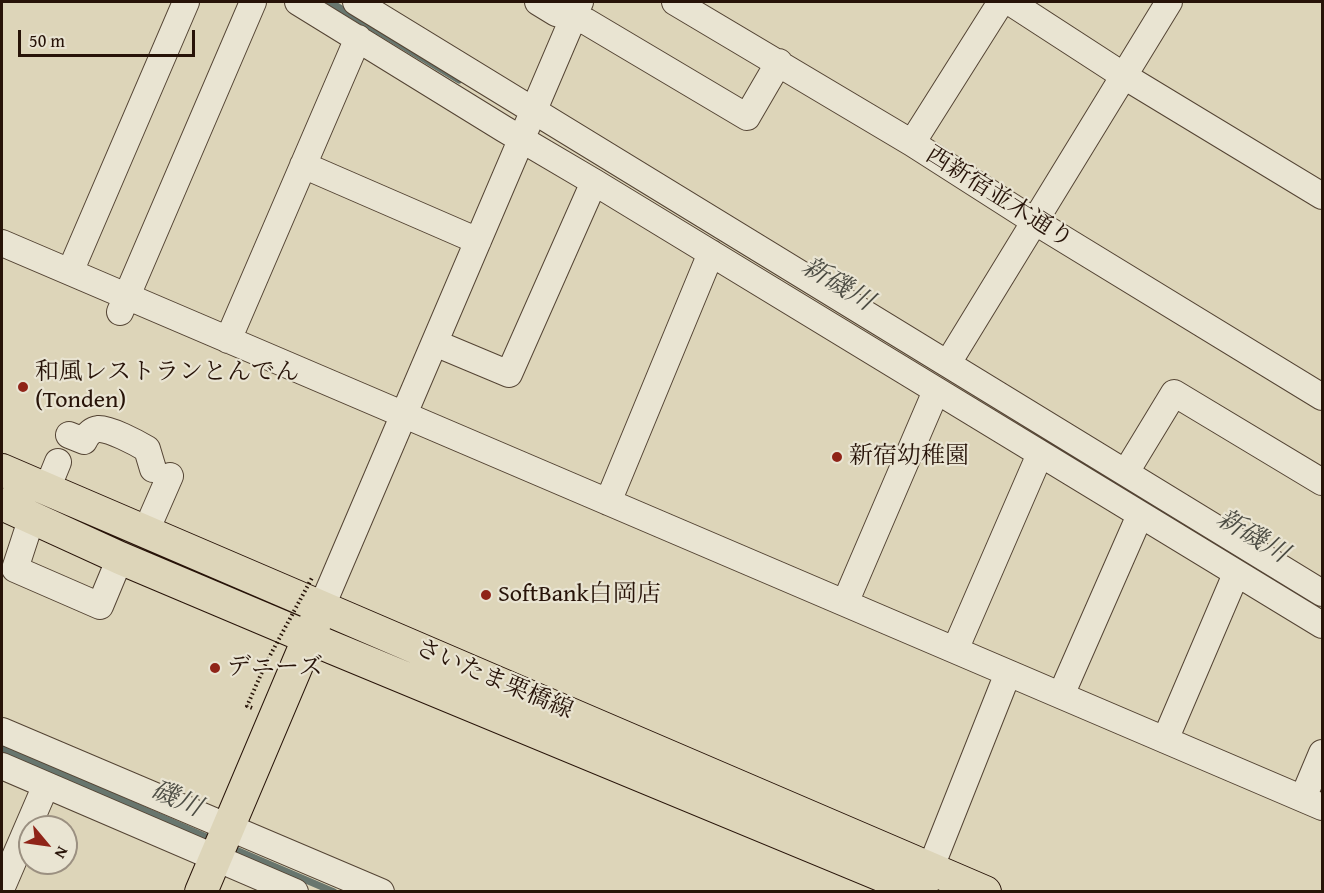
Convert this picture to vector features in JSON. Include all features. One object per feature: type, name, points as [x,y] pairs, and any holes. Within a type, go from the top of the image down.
[{"type":"main road","name":"さいたま栗橋線","points":[[2,470],[53,476],[146,531],[322,606],[924,886]]},
{"type":"main road","name":"さいたま栗橋線","points":[[2,504],[31,520],[308,638],[924,886],[986,891]]},
{"type":"main road","points":[[201,891],[322,606]]},
{"type":"street","points":[[70,272],[186,2]]},
{"type":"street","points":[[124,305],[253,2]]},
{"type":"street","points":[[298,2],[504,129],[526,123],[948,363],[1323,593]]},
{"type":"street","points":[[356,2],[526,123],[594,182],[1323,626]]},
{"type":"street","points":[[538,2],[556,13],[576,10]]},
{"type":"street","name":"西新宿並木通り","points":[[675,2],[912,143],[1034,221],[1323,397]]},
{"type":"street","points":[[912,143],[1001,2]]},
{"type":"street","points":[[1010,2],[1124,76],[1323,196]]},
{"type":"street","points":[[948,363],[1168,2]]},
{"type":"street","points":[[322,606],[576,10]]},
{"type":"street","points":[[576,10],[586,22],[747,117],[779,62]]},
{"type":"street","points":[[228,340],[358,38]]},
{"type":"street","points":[[303,165],[478,241]]},
{"type":"street","points":[[435,343],[509,374],[594,182]]},
{"type":"street","points":[[2,243],[70,272],[124,305],[228,340],[1313,803],[1323,753]]},
{"type":"street","points":[[608,502],[711,252]]},
{"type":"street","points":[[845,603],[936,391]]},
{"type":"street","points":[[1126,472],[1174,393],[1323,482]]},
{"type":"street","points":[[77,438],[96,429],[104,430],[138,443],[147,449],[162,472],[146,531]]},
{"type":"street","points":[[956,650],[1040,454]]},
{"type":"street","points":[[1061,695],[1140,515]]},
{"type":"street","points":[[31,520],[15,569],[100,606],[120,558]]},
{"type":"street","points":[[1165,740],[1236,574]]},
{"type":"street","points":[[924,886],[1008,673]]},
{"type":"street","points":[[2,731],[381,891]]},
{"type":"street","points":[[2,766],[295,891]]},
{"type":"street","points":[[2,887],[46,784]]},
{"type":"path","points":[[266,663],[313,576]]},
{"type":"waterway","name":"新磯川","points":[[330,2],[459,80]]},
{"type":"waterway","name":"磯川","points":[[2,748],[213,840]]},
{"type":"waterway","name":"磯川","points":[[229,847],[334,892]]},
{"type":"place","name":"和風レストランとんでん (Tonden)","points":[[23,387]]},
{"type":"place","name":"新宿幼稚園","points":[[837,457]]},
{"type":"place","name":"SoftBank白岡店","points":[[486,595]]},
{"type":"place","name":"デニーズ","points":[[215,668]]}]
